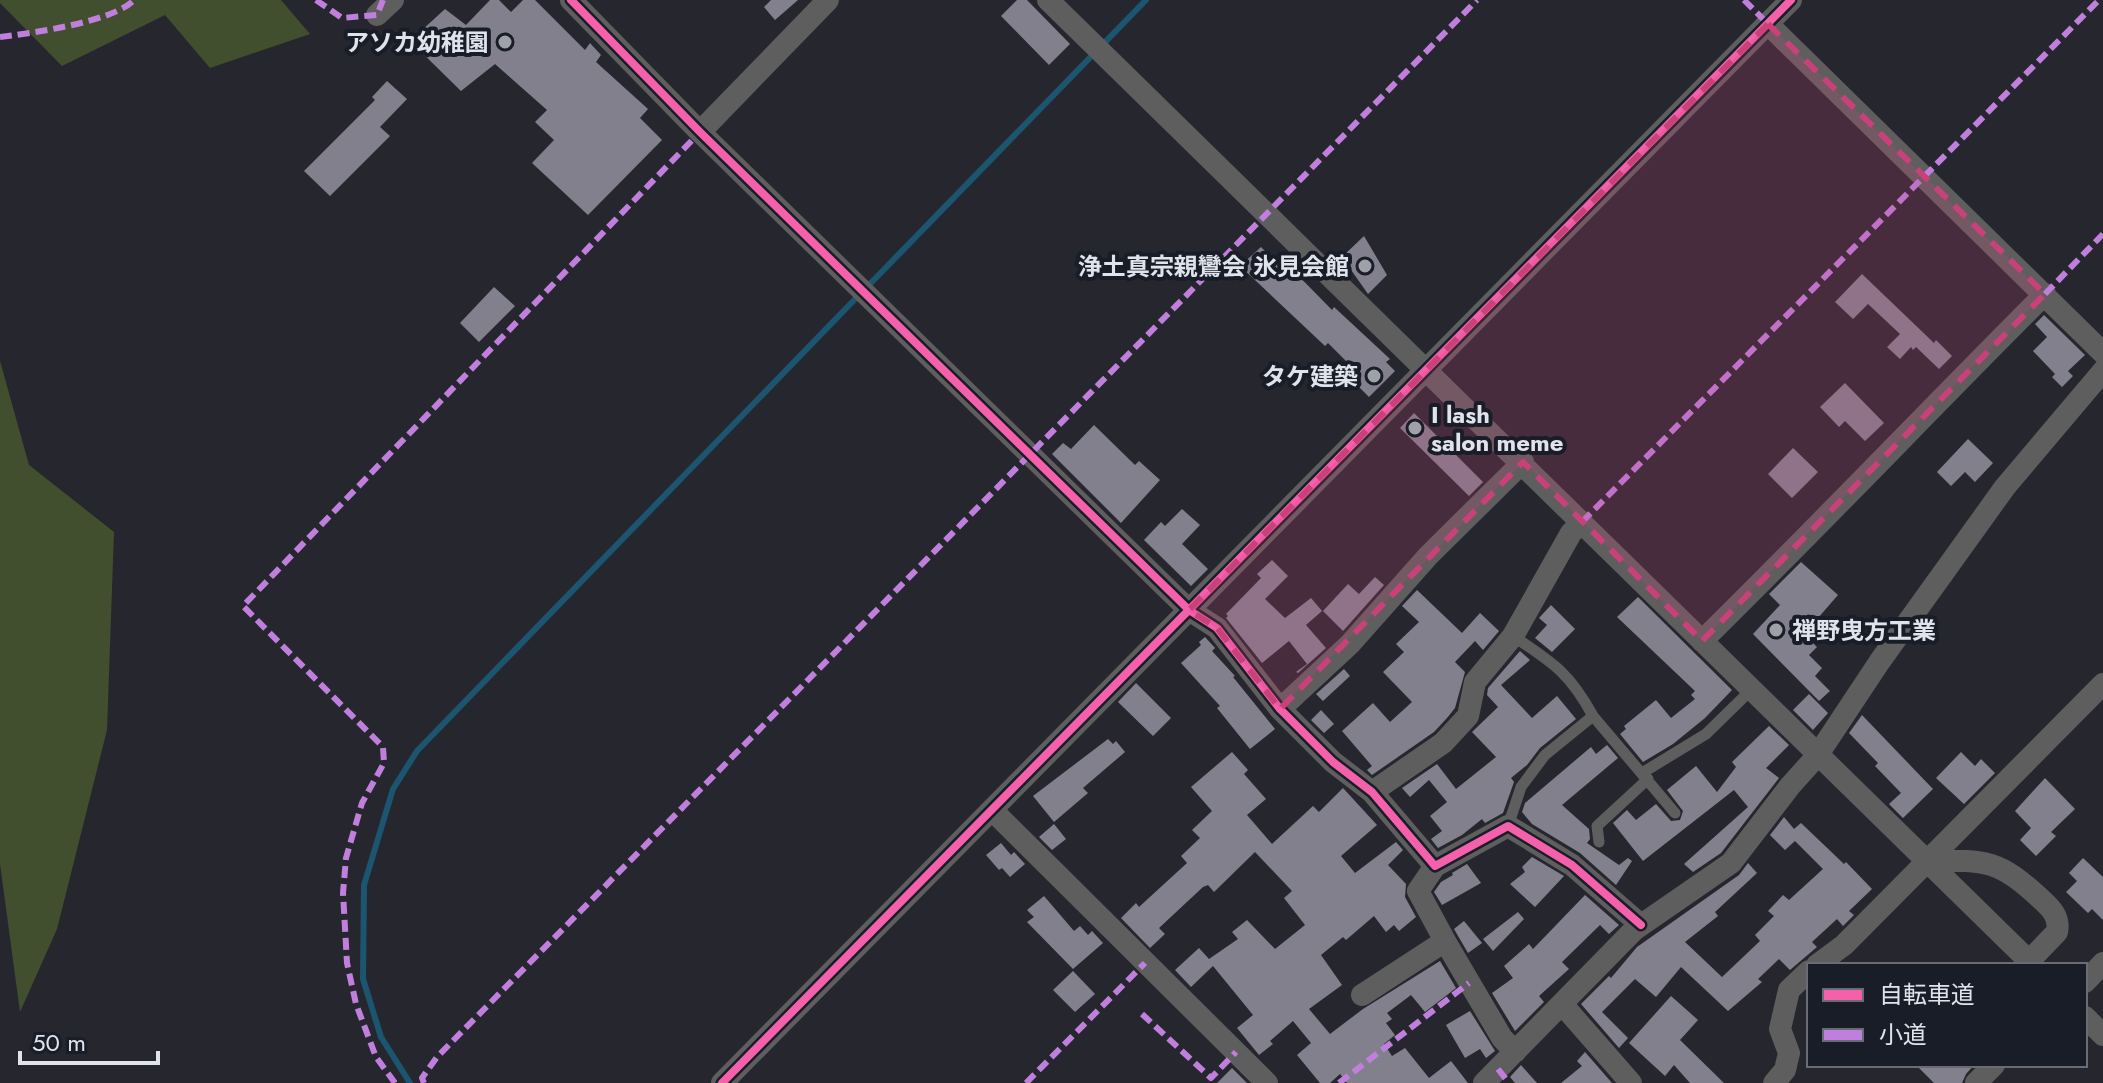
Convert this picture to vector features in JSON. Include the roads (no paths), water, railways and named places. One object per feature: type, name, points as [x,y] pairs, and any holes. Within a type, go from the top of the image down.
[{"type":"street","points":[[571,0],[700,132],[1189,610],[1217,628],[1280,709],[1333,762],[1372,792],[1435,866]]},
{"type":"street","points":[[700,132],[828,0]]},
{"type":"street","points":[[1048,0],[2031,963],[2057,932],[2057,917],[2017,877],[1994,865],[1966,860],[1928,861]]},
{"type":"street","points":[[722,1083],[1791,0]]},
{"type":"street","points":[[1768,24],[2103,353]]},
{"type":"street","points":[[1702,641],[1826,520],[2045,294]]},
{"type":"street","points":[[1484,1083],[1641,925],[1731,863],[1817,756],[1880,661],[2013,476],[2103,371]]},
{"type":"street","points":[[1280,709],[1350,644],[1428,556],[1523,462]]},
{"type":"street","points":[[1372,792],[1443,743],[1468,716],[1475,682],[1513,636],[1571,533],[1582,522]]},
{"type":"street","points":[[1820,963],[1844,945],[2103,684]]},
{"type":"street","points":[[992,810],[1267,1083]]},
{"type":"street","points":[[1515,1052],[1502,1038],[1418,891],[1435,866],[1508,826],[1572,865],[1641,925]]},
{"type":"street","points":[[1362,995],[1445,941]]},
{"type":"street","points":[[2087,980],[2103,963]]},
{"type":"street","points":[[1774,1083],[1785,1070],[1789,1053],[1780,1029],[1789,990],[1807,973]]},
{"type":"street","points":[[1562,1004],[1631,1083]]},
{"type":"street","points":[[2087,1019],[2103,1035]]},
{"type":"street","points":[[1976,1083],[1992,1067]]},
{"type":"lane","points":[[1513,636],[1562,670],[1580,692],[1593,716],[1675,813]]},
{"type":"lane","points":[[1599,842],[1597,826],[1645,776],[1706,734],[1751,690]]},
{"type":"lane","points":[[1508,826],[1521,787],[1545,755],[1593,716]]},
{"type":"waterway","points":[[867,287],[1146,0]]},
{"type":"waterway","points":[[410,1083],[381,1037],[363,979],[364,885],[393,789],[417,751],[859,295]]},
{"type":"place","name":"アソカ幼稚園","points":[[505,42]]},
{"type":"place","name":"浄土真宗親鸞会 氷見会館","points":[[1365,266]]},
{"type":"place","name":"タケ建築","points":[[1374,376]]},
{"type":"place","name":"I lash salon meme","points":[[1415,428]]},
{"type":"place","name":"禅野曳方工業","points":[[1776,630]]}]
